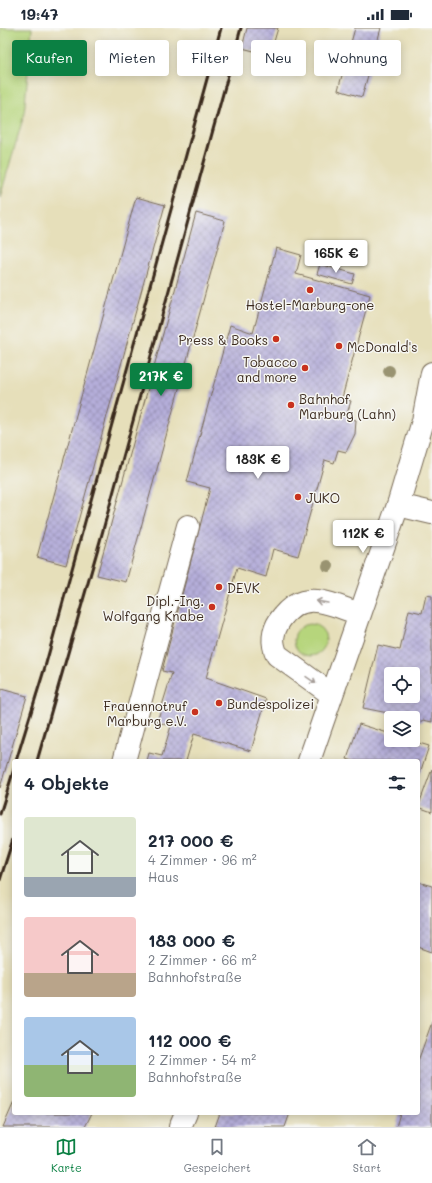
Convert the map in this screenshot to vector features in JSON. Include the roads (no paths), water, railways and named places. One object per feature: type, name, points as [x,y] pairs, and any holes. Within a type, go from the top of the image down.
[{"type":"street","points":[[310,759],[331,694],[427,422],[432,373]]},
{"type":"street","points":[[398,505],[432,513]]},
{"type":"street","points":[[125,759],[188,526]]},
{"type":"street","points":[[331,694],[277,655],[273,645],[273,634],[286,611],[295,604],[309,600],[325,602],[359,614]]},
{"type":"street","points":[[180,1127],[185,1115]]},
{"type":"railway","points":[[17,759],[45,667],[221,28]]},
{"type":"railway","points":[[38,759],[100,541],[241,28]]},
{"type":"railway","points":[[0,814],[12,775]]},
{"type":"railway","points":[[0,880],[12,842]]},
{"type":"place","name":"Hostel-Marburg-one","points":[[310,290]]},
{"type":"place","name":"Press & Books","points":[[276,339]]},
{"type":"place","name":"McDonald's","points":[[339,346]]},
{"type":"place","name":"Tobacco and more","points":[[305,368]]},
{"type":"place","name":"Bahnhof Marburg (Lahn)","points":[[291,405]]},
{"type":"place","name":"JUKO","points":[[298,497]]},
{"type":"place","name":"DEVK","points":[[219,587]]},
{"type":"place","name":"Dipl.-Ing. Wolfgang Knabe","points":[[212,607]]},
{"type":"place","name":"Bundespolizei","points":[[219,703]]},
{"type":"place","name":"Frauennotruf Marburg e.V.","points":[[195,712]]}]
